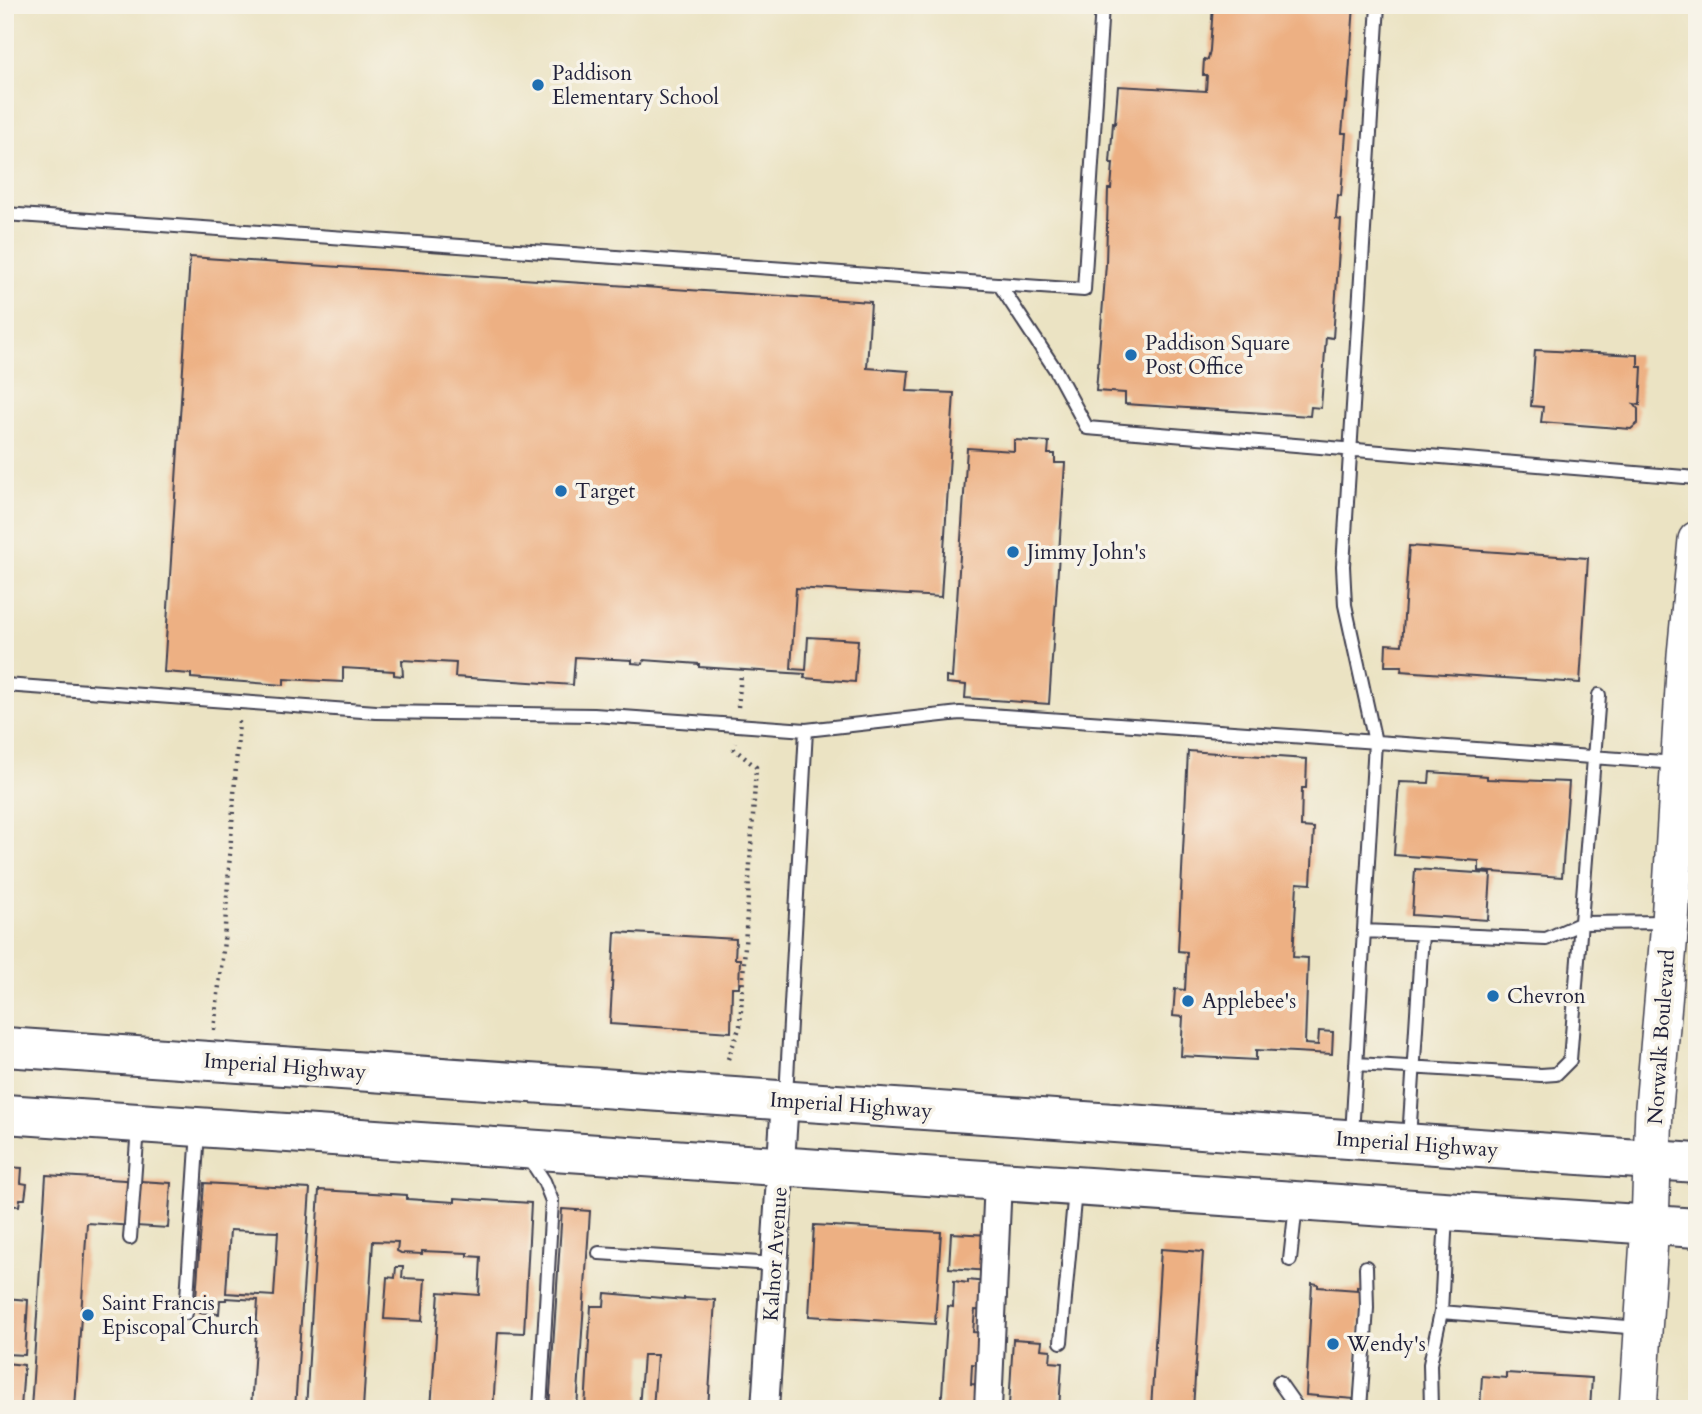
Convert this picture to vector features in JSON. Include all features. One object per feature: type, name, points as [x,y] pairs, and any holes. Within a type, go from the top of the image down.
[{"type":"main road","name":"Norwalk Boulevard","points":[[1638,1409],[1650,1224],[1654,1102],[1670,922],[1686,654],[1697,540]]},
{"type":"main road","name":"Imperial Highway","points":[[5,1047],[1697,1163]]},
{"type":"main road","points":[[5,1114],[1697,1228]]},
{"type":"street","name":"Kalnor Avenue","points":[[765,1409],[785,1100]]},
{"type":"street","points":[[988,1409],[998,1180]]},
{"type":"lane","points":[[5,214],[1084,290],[1101,5]]},
{"type":"lane","points":[[1352,1139],[1375,742],[1345,605],[1343,566],[1378,5]]},
{"type":"lane","points":[[999,284],[1055,369],[1087,428],[1697,478]]},
{"type":"lane","points":[[5,685],[376,712],[594,715],[806,730],[960,713],[1681,764]]},
{"type":"lane","points":[[1356,1064],[1556,1074],[1570,1060],[1600,695]]},
{"type":"lane","points":[[785,1100],[806,730]]},
{"type":"lane","points":[[1364,931],[1546,940],[1582,923],[1670,922]]},
{"type":"lane","points":[[1409,1143],[1422,934]]},
{"type":"lane","points":[[130,1238],[138,1123]]},
{"type":"lane","points":[[186,1313],[198,1127]]},
{"type":"lane","points":[[522,1149],[544,1181],[552,1201],[540,1409]]},
{"type":"lane","points":[[1062,1342],[1075,1186]]},
{"type":"lane","points":[[1290,1260],[1296,1201]]},
{"type":"lane","points":[[1431,1409],[1430,1364],[1441,1312],[1446,1211]]},
{"type":"lane","points":[[599,1253],[774,1264]]},
{"type":"lane","points":[[1360,1409],[1367,1308],[1366,1267]]},
{"type":"lane","points":[[1441,1312],[1644,1328]]},
{"type":"lane","points":[[1279,1382],[1298,1409]]},
{"type":"path","points":[[728,1059],[740,1026],[755,767],[734,749],[741,675]]},
{"type":"path","points":[[214,1031],[224,942],[241,702]]},
{"type":"building","points":[[1213,5],[1354,5],[1347,103],[1345,102],[1342,133],[1346,133],[1341,196],[1338,195],[1336,219],[1341,220],[1333,338],[1326,337],[1321,408],[1311,407],[1310,416],[1125,404],[1125,393],[1096,391],[1106,264],[1108,189],[1111,189],[1113,163],[1110,163],[1118,86],[1206,91],[1204,59],[1208,60],[1210,50]]},
{"type":"building","name":"Target","points":[[190,257],[871,302],[867,368],[909,371],[907,391],[954,393],[941,597],[796,588],[791,669],[806,670],[808,637],[858,640],[855,682],[804,678],[805,674],[699,667],[699,664],[644,660],[643,664],[632,663],[632,660],[575,657],[573,685],[455,677],[456,663],[402,660],[403,676],[394,675],[394,671],[343,668],[343,682],[284,679],[284,685],[191,678],[191,674],[164,672]]},
{"type":"building","points":[[1535,350],[1638,355],[1638,367],[1642,367],[1640,405],[1634,404],[1638,409],[1638,423],[1631,429],[1541,422],[1543,407],[1531,406]]},
{"type":"building","points":[[1014,440],[1049,442],[1048,454],[1055,454],[1055,463],[1065,463],[1049,704],[965,698],[966,685],[946,683],[946,677],[952,678],[967,448],[1014,451]]},
{"type":"building","points":[[1409,546],[1588,558],[1580,683],[1401,671],[1402,666],[1385,666],[1386,644],[1402,645]]},
{"type":"building","points":[[1188,751],[1307,759],[1306,788],[1302,788],[1301,827],[1314,828],[1311,884],[1297,883],[1293,957],[1308,958],[1305,1044],[1318,1045],[1319,1031],[1333,1032],[1332,1054],[1256,1050],[1256,1060],[1181,1056],[1183,1017],[1173,1016],[1175,989],[1185,990],[1187,952],[1178,951]]},
{"type":"building","points":[[1430,772],[1487,776],[1487,779],[1569,782],[1562,877],[1479,871],[1479,861],[1394,855],[1399,782],[1429,783]]},
{"type":"building","points":[[1415,869],[1491,874],[1488,920],[1412,915]]},
{"type":"building","points":[[615,932],[736,939],[735,959],[740,959],[739,987],[732,987],[731,1032],[610,1024]]},
{"type":"building","points":[[5,1167],[22,1168],[21,1183],[27,1184],[25,1199],[20,1199],[19,1206],[5,1205]]},
{"type":"building","points":[[46,1175],[171,1183],[168,1228],[87,1223],[75,1409],[31,1409]]},
{"type":"building","points":[[204,1183],[310,1189],[295,1409],[251,1409],[258,1300],[220,1300],[219,1314],[197,1312]],"holes":[[[230,1230],[278,1232],[274,1296],[226,1293]]]},
{"type":"building","points":[[319,1190],[407,1195],[407,1199],[455,1202],[455,1198],[531,1203],[524,1333],[498,1332],[493,1409],[431,1409],[439,1292],[479,1295],[481,1257],[468,1256],[468,1253],[401,1253],[397,1251],[398,1242],[373,1241],[363,1409],[306,1409]]},
{"type":"building","points":[[562,1209],[590,1211],[577,1409],[549,1409]]},
{"type":"building","points":[[814,1225],[941,1232],[935,1324],[809,1316]]},
{"type":"building","points":[[951,1233],[991,1235],[989,1271],[949,1268]]},
{"type":"building","points":[[1161,1249],[1203,1252],[1193,1409],[1151,1409]]},
{"type":"building","points":[[396,1267],[403,1267],[402,1278],[425,1279],[422,1321],[384,1319],[387,1277],[395,1278]]},
{"type":"building","points":[[968,1280],[994,1283],[992,1311],[975,1310],[973,1332],[986,1333],[983,1365],[972,1364],[971,1384],[982,1385],[980,1409],[941,1409],[948,1306],[953,1307],[954,1281],[968,1283]]},
{"type":"building","name":"Wendy's","points":[[1312,1283],[1318,1284],[1318,1287],[1357,1290],[1357,1286],[1363,1287],[1354,1399],[1306,1395]]},
{"type":"building","points":[[605,1293],[715,1300],[708,1409],[653,1409],[657,1355],[643,1355],[639,1409],[585,1409],[591,1306],[604,1306]]},
{"type":"building","points":[[5,1298],[28,1300],[25,1355],[5,1354]]},
{"type":"building","points":[[1013,1339],[1042,1341],[1041,1349],[1051,1350],[1050,1362],[1062,1363],[1059,1409],[1012,1409],[1012,1406],[1009,1406]]},
{"type":"building","points":[[5,1363],[24,1365],[21,1409],[5,1408]]},
{"type":"building","points":[[1506,1373],[1592,1378],[1590,1409],[1480,1409],[1482,1376],[1506,1378]]},
{"type":"place","name":"Paddison Elementary School","points":[[538,85]]},
{"type":"place","name":"Paddison Square Post Office","points":[[1131,355]]},
{"type":"place","name":"Target","points":[[561,491]]},
{"type":"place","name":"Jimmy John's","points":[[1013,552]]},
{"type":"place","name":"Chevron","points":[[1493,996]]},
{"type":"place","name":"Applebee's","points":[[1188,1001]]},
{"type":"place","name":"Saint Francis Episcopal Church","points":[[88,1315]]},
{"type":"place","name":"Wendy's","points":[[1333,1344]]}]
